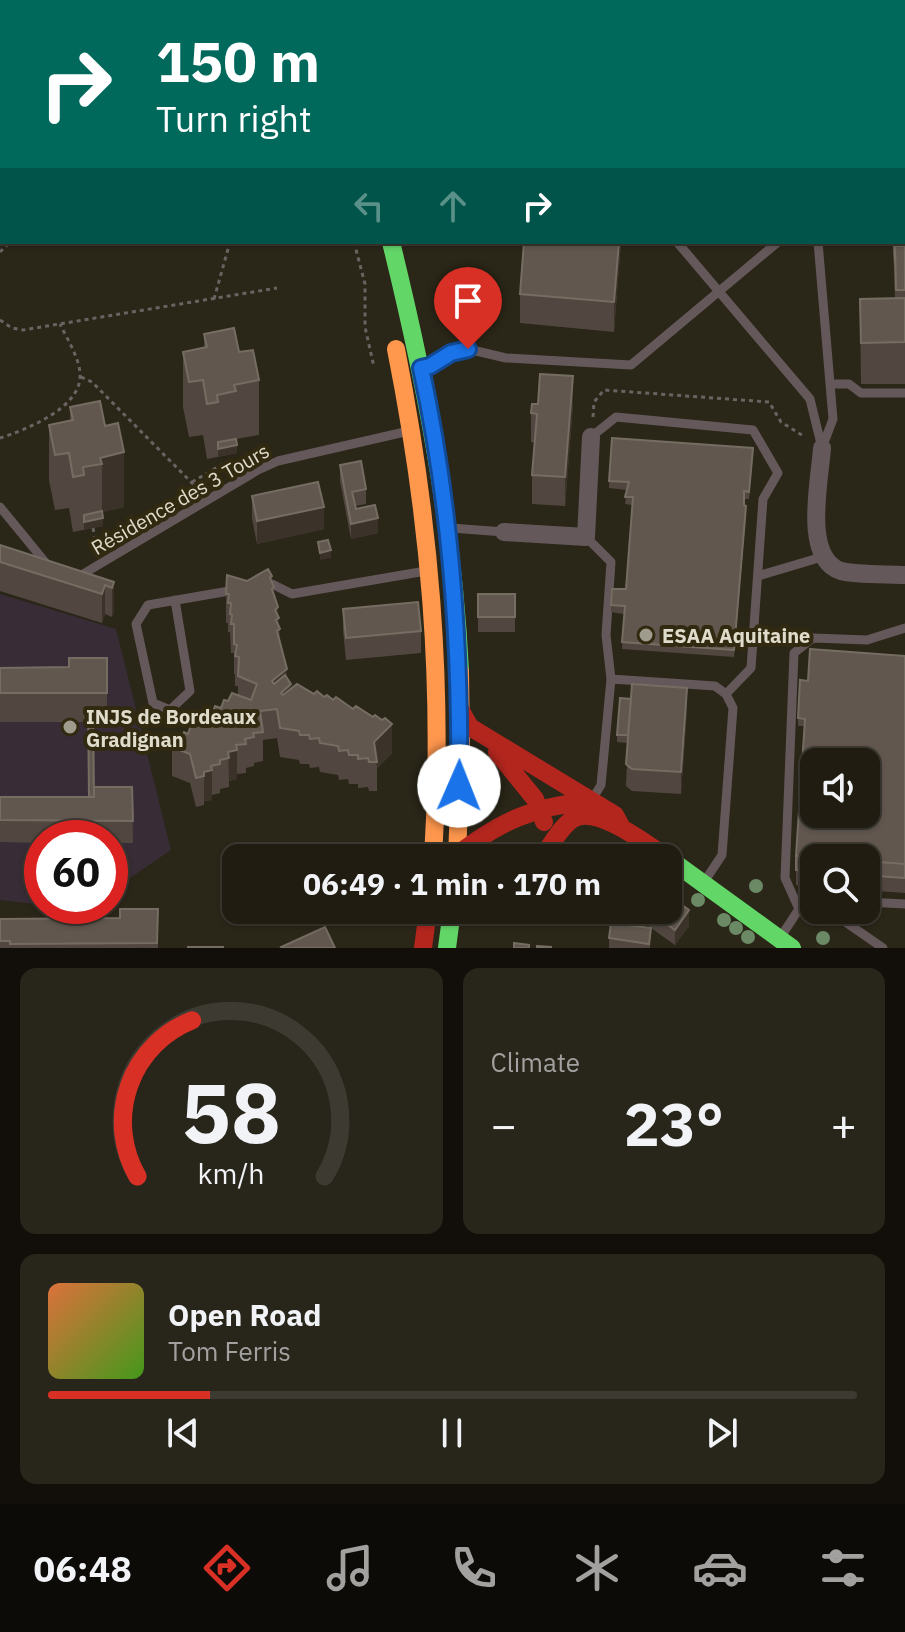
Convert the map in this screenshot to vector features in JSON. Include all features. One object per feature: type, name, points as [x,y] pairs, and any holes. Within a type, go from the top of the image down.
[{"type":"main road","points":[[391,244],[421,368],[448,528],[460,709],[456,844]]},
{"type":"main road","points":[[392,330],[423,497],[431,576],[437,709],[433,844]]},
{"type":"main road","points":[[460,709],[470,727],[615,815],[622,828]]},
{"type":"main road","points":[[483,736],[513,770],[539,808],[546,830],[545,844]]},
{"type":"main road","points":[[473,844],[499,824],[539,808],[591,801]]},
{"type":"main road","points":[[552,844],[578,816],[597,817],[647,844]]},
{"type":"main road","points":[[682,867],[786,944]]},
{"type":"main road","points":[[423,948],[426,924]]},
{"type":"main road","points":[[447,948],[450,924]]},
{"type":"street","points":[[504,532],[586,537],[591,437]]},
{"type":"street","points":[[822,448],[816,539],[822,557],[841,570],[905,575]]},
{"type":"lane","points":[[679,244],[810,399],[822,448]]},
{"type":"lane","points":[[421,368],[451,353],[468,349],[506,358],[631,365],[776,244]]},
{"type":"lane","points":[[818,244],[833,419],[822,448]]},
{"type":"lane","points":[[830,384],[849,384],[861,393],[905,393]]},
{"type":"lane","points":[[591,437],[616,417],[753,430],[778,473],[763,499],[751,668],[726,694]]},
{"type":"lane","points":[[411,430],[418,434],[429,459],[440,473]]},
{"type":"lane","name":"Résidence des 3 Tours","points":[[64,580],[77,578],[278,461],[411,430]]},
{"type":"lane","points":[[0,507],[64,580]]},
{"type":"lane","points":[[448,528],[504,532]]},
{"type":"lane","points":[[586,537],[611,562],[606,635],[611,679],[601,785],[591,801]]},
{"type":"lane","points":[[758,576],[822,557]]},
{"type":"lane","points":[[175,600],[190,691],[170,710],[153,703],[136,624],[148,605],[175,600],[272,584],[292,594],[420,572],[431,576],[444,587],[457,637]]},
{"type":"lane","points":[[45,576],[64,580]]},
{"type":"lane","points":[[786,944],[799,909],[785,878],[794,653],[813,638],[867,640],[905,628]]},
{"type":"lane","points":[[611,679],[715,686],[726,694],[733,708],[722,855],[704,882]]},
{"type":"lane","points":[[880,903],[905,904]]},
{"type":"lane","points":[[848,924],[883,948]]},
{"type":"path","points":[[214,299],[229,244]]},
{"type":"path","points":[[0,320],[18,330],[277,288]]},
{"type":"path","points":[[0,438],[33,427],[46,419],[78,388],[80,368],[60,324]]},
{"type":"path","points":[[81,377],[92,382],[209,500]]},
{"type":"path","points":[[591,437],[594,402],[604,390],[769,402],[781,422],[822,448]]},
{"type":"path","points":[[192,482],[228,461]]},
{"type":"path","points":[[93,528],[99,565]]},
{"type":"shaded area","name":"INJS de Bordeaux Gradignan","points":[[0,594],[116,629],[171,850],[128,879],[128,820],[24,820],[24,903],[0,900]]},
{"type":"building","points":[[524,244],[619,244],[614,302],[520,294]]},
{"type":"building","points":[[895,246],[905,246],[905,290],[896,290]]},
{"type":"building","points":[[905,298],[905,342],[861,343],[860,299]]},
{"type":"building","points":[[234,328],[239,352],[253,350],[259,380],[234,385],[236,391],[217,395],[218,402],[207,404],[203,380],[189,382],[183,352],[207,347],[204,334]]},
{"type":"building","points":[[540,374],[573,376],[565,477],[532,475],[537,414],[531,413],[532,404],[538,404]]},
{"type":"building","points":[[100,401],[105,426],[118,423],[124,452],[100,458],[102,464],[83,467],[84,475],[73,477],[69,453],[55,455],[49,425],[73,420],[70,407]]},
{"type":"building","points":[[612,438],[753,448],[749,492],[744,491],[746,506],[734,650],[622,642],[625,606],[611,605],[612,589],[626,589],[633,497],[625,497],[629,482],[609,481]]},
{"type":"building","points":[[236,439],[237,445],[218,449],[218,442]]},
{"type":"building","points":[[361,461],[366,489],[352,492],[356,509],[375,505],[378,518],[351,524],[340,465]]},
{"type":"building","points":[[318,482],[324,507],[257,521],[252,496]]},
{"type":"building","points":[[102,511],[103,518],[84,522],[84,515]]},
{"type":"building","points":[[328,540],[331,550],[320,553],[318,542]]},
{"type":"building","points":[[0,545],[114,582],[112,588],[105,585],[102,594],[0,562]]},
{"type":"building","points":[[268,569],[278,607],[275,610],[280,629],[277,631],[287,669],[272,681],[274,684],[285,675],[291,684],[281,693],[283,695],[297,684],[314,694],[317,691],[333,700],[336,697],[353,709],[356,706],[373,717],[385,718],[392,724],[374,742],[377,762],[369,762],[368,758],[358,759],[358,755],[349,755],[348,750],[339,751],[338,746],[320,743],[319,738],[310,739],[309,735],[300,735],[299,731],[280,728],[277,709],[260,711],[263,732],[253,733],[254,737],[245,739],[246,744],[236,745],[237,750],[228,752],[229,758],[211,766],[212,770],[204,772],[204,776],[196,778],[190,754],[172,747],[176,739],[180,741],[184,732],[188,734],[191,725],[195,727],[199,719],[204,721],[207,713],[212,715],[215,706],[221,708],[232,693],[251,700],[257,684],[238,676],[239,657],[235,656],[237,645],[234,644],[234,624],[231,624],[231,603],[228,603],[229,594],[226,594],[227,575],[247,581]]},
{"type":"building","points":[[478,594],[515,594],[515,617],[478,617]]},
{"type":"building","points":[[418,602],[421,631],[346,638],[343,609]]},
{"type":"building","points":[[810,649],[905,656],[905,864],[880,862],[880,844],[800,844],[800,856],[796,856],[800,795],[800,828],[880,828],[880,748],[803,748],[805,719],[798,718],[800,680],[808,681]]},
{"type":"building","points":[[69,658],[107,658],[107,693],[0,693],[0,668],[69,667]]},
{"type":"building","points":[[632,684],[687,688],[681,772],[632,769],[626,764]]},
{"type":"building","points":[[620,698],[631,699],[628,735],[617,735]]},
{"type":"building","points":[[88,707],[93,707],[94,797],[89,797]]},
{"type":"building","points":[[94,787],[132,787],[133,821],[0,820],[0,797],[94,797]]},
{"type":"building","points":[[796,856],[800,856],[800,870],[796,870]]},
{"type":"building","points":[[880,862],[905,864],[905,878],[880,876]]},
{"type":"building","points":[[682,905],[689,910],[682,920]]},
{"type":"building","points":[[128,909],[158,909],[157,943],[10,944],[10,941],[0,941],[0,919],[24,919],[24,924],[128,924]]},
{"type":"building","points":[[611,924],[651,928],[649,944],[609,938]]},
{"type":"building","points":[[325,927],[335,948],[281,947]]},
{"type":"building","points":[[514,943],[529,945],[529,948],[514,948]]},
{"type":"traffic: fast","points":[[391,244],[416,348],[436,455],[451,562],[460,671]]},
{"type":"traffic: fast","points":[[682,868],[792,948]]},
{"type":"traffic: fast","points":[[447,948],[450,924]]},
{"type":"traffic: slow","points":[[396,349],[418,476],[431,602],[437,729],[434,844]]},
{"type":"traffic: slow","points":[[458,844],[460,671]]},
{"type":"traffic: jam","points":[[460,709],[470,727],[615,815],[622,828]]},
{"type":"traffic: jam","points":[[497,752],[535,799],[544,822]]},
{"type":"traffic: jam","points":[[472,844],[517,818],[551,807],[591,801]]},
{"type":"traffic: jam","points":[[551,844],[564,826],[583,816],[608,821],[647,844]]},
{"type":"traffic: jam","points":[[423,948],[426,924]]},
{"type":"place","name":"ESAA Aquitaine","points":[[646,635]]},
{"type":"place","name":"INJS de Bordeaux Gradignan","points":[[70,727]]},
{"type":"route","points":[[459,786],[460,700],[448,528],[421,368],[451,353],[468,349]]}]
